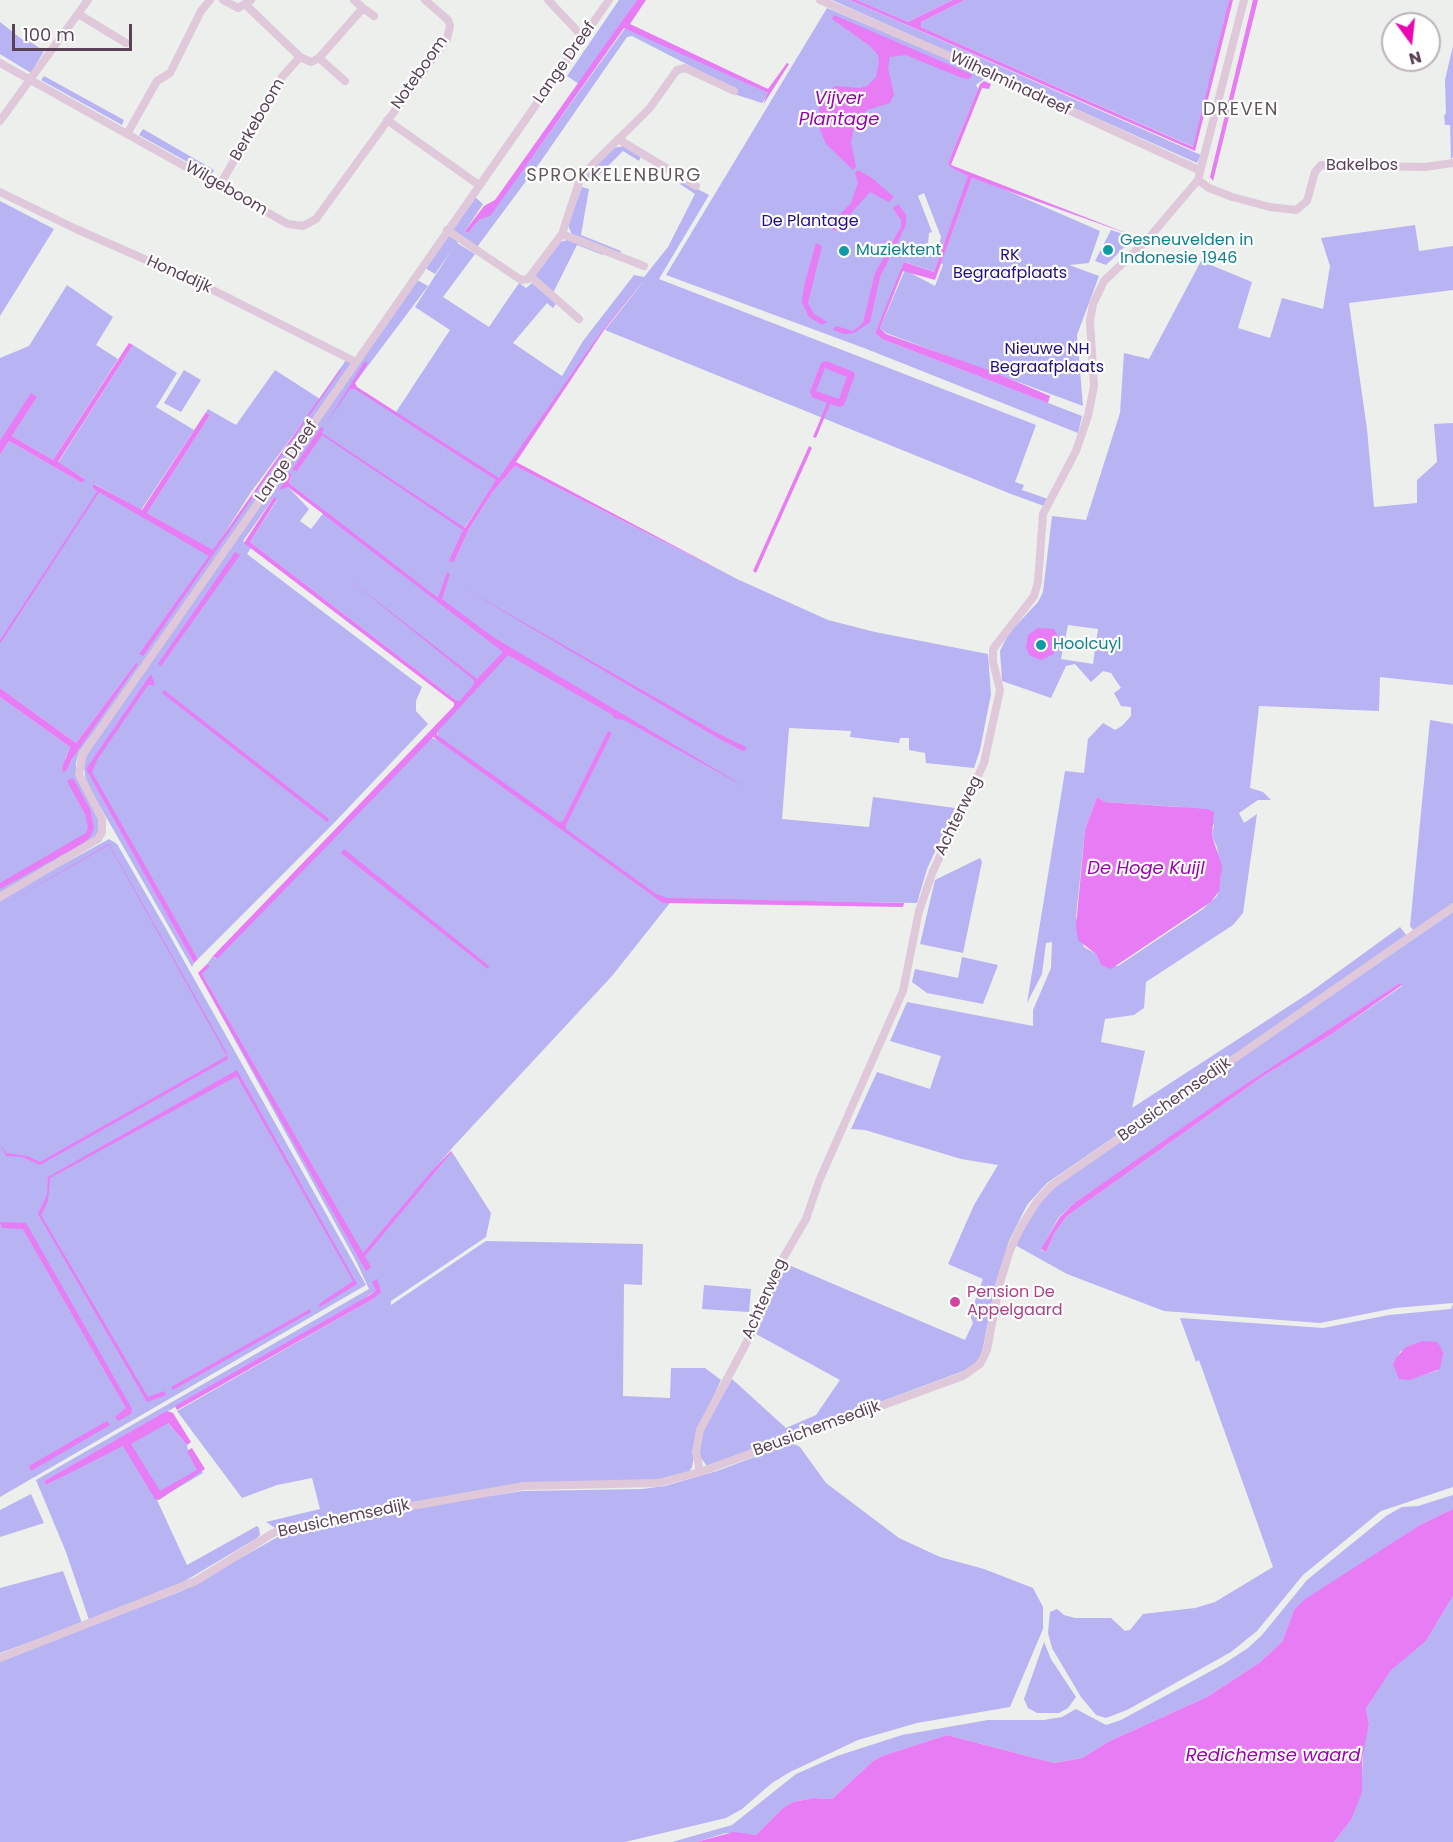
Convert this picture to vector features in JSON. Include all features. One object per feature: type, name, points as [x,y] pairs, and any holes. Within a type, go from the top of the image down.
[{"type":"street","points":[[0,121],[71,21],[80,15],[88,0]]},
{"type":"street","points":[[127,134],[157,81],[170,74],[201,11],[210,0]]},
{"type":"street","points":[[223,0],[234,8],[248,2],[300,57],[311,62],[320,58],[363,8]]},
{"type":"street","points":[[354,0],[374,16]]},
{"type":"street","name":"Noteboom","points":[[387,120],[447,39],[450,26],[448,20],[425,0]]},
{"type":"street","points":[[548,0],[583,38]]},
{"type":"street","name":"Lange Dreef","points":[[0,897],[98,839],[102,832],[102,819],[79,774],[83,754],[609,0]]},
{"type":"street","name":"Wilhelminadreef","points":[[820,0],[984,71],[1199,175]]},
{"type":"street","name":"Achterweg","points":[[700,1472],[696,1452],[700,1430],[751,1334],[771,1279],[806,1219],[819,1181],[903,991],[919,911],[933,871],[984,763],[1000,690],[993,662],[993,649],[1034,596],[1038,582],[1043,514],[1076,451],[1088,416],[1094,386],[1090,321],[1093,304],[1104,281],[1147,240],[1199,175],[1205,160],[1244,0]]},
{"type":"street","points":[[80,15],[126,43]]},
{"type":"street","name":"Berkeboom","points":[[220,185],[266,100],[300,57]]},
{"type":"street","points":[[320,58],[345,81]]},
{"type":"street","name":"Wilgeboom","points":[[0,63],[288,224],[303,226],[316,219],[387,120]]},
{"type":"street","points":[[447,230],[521,280],[530,276],[562,234],[581,176],[649,109],[679,68],[685,68],[734,91]]},
{"type":"street","points":[[387,120],[479,185]]},
{"type":"street","points":[[618,139],[696,186]]},
{"type":"street","name":"Bakelbos","points":[[1199,175],[1209,188],[1270,207],[1296,210],[1307,201],[1314,172],[1321,165],[1425,166],[1453,163]]},
{"type":"street","name":"Honddijk","points":[[0,192],[76,229],[201,284],[356,362]]},
{"type":"street","points":[[562,234],[644,266]]},
{"type":"street","points":[[530,276],[579,319]]},
{"type":"street","name":"Beusichemsedijk","points":[[0,1658],[196,1581],[273,1533],[288,1528],[524,1486],[658,1483],[700,1472],[973,1370],[987,1350],[999,1286],[1010,1250],[1028,1216],[1052,1185],[1453,907]]},
{"type":"green space","points":[[619,0],[637,0],[579,84],[567,76]]},
{"type":"green space","points":[[832,0],[850,0],[1201,155],[1197,163]]},
{"type":"green space","points":[[857,0],[953,0],[908,22]]},
{"type":"green space","points":[[965,0],[1229,0],[1194,147],[921,27],[921,22]]},
{"type":"green space","name":"De Plantage","points":[[827,8],[988,76],[976,85],[978,89],[948,163],[950,167],[969,176],[934,272],[905,262],[875,333],[882,339],[1082,416],[1078,433],[864,348],[666,275]],"holes":[[[924,193],[941,237],[938,248],[909,255],[902,254],[905,249],[928,243],[929,233],[932,232],[918,196]]]},
{"type":"green space","points":[[0,22],[23,40],[26,39],[44,51],[31,73],[0,54]]},
{"type":"green space","points":[[626,27],[768,93],[762,103],[734,94],[729,86],[632,36],[627,37],[541,161],[477,247],[460,237],[457,243],[475,254],[443,297],[489,327],[519,283],[526,288],[532,283],[556,304],[553,308],[547,303],[513,343],[562,376],[583,341],[634,275],[644,277],[668,247],[695,194],[680,184],[682,181],[709,195],[659,279],[1036,425],[1015,482],[1024,485],[1022,490],[1048,499],[1044,506],[1011,494],[605,330],[646,278],[603,329],[511,464],[494,484],[463,530],[454,562],[469,529],[492,493],[515,466],[737,579],[828,620],[875,632],[988,654],[991,694],[980,750],[974,768],[926,763],[925,753],[909,750],[909,738],[900,738],[899,743],[850,737],[851,731],[789,728],[782,819],[869,827],[873,797],[955,808],[927,869],[917,903],[673,899],[612,976],[453,1147],[363,1254],[202,974],[209,966],[207,964],[213,956],[216,959],[343,824],[431,738],[438,740],[438,731],[460,703],[250,542],[277,500],[274,497],[243,541],[251,548],[247,554],[422,687],[416,701],[416,711],[428,724],[333,824],[198,959],[101,794],[194,963],[192,967],[86,782],[84,767],[86,756],[417,280],[428,286],[355,383],[355,386],[396,412],[450,330],[415,307],[453,248],[435,274],[425,268],[475,197],[483,204],[465,231],[468,233],[479,220],[491,214]],"holes":[[[289,474],[292,476],[289,483],[325,511],[311,529],[300,521],[309,509],[288,487]]]},
{"type":"green space","points":[[1453,46],[1453,157],[1451,159],[1450,125],[1445,125],[1444,115],[1446,114],[1445,80]]},
{"type":"green space","points":[[44,76],[124,120],[122,125],[41,80]]},
{"type":"green space","points":[[143,129],[214,170],[211,175],[139,135]]},
{"type":"green space","points":[[624,146],[641,156],[639,161],[623,151],[591,183],[582,181],[613,148]]},
{"type":"green space","points":[[972,178],[1001,188],[1100,231],[1089,263],[1069,265],[1099,276],[1077,335],[1083,406],[886,333],[880,328],[905,270],[935,286]]},
{"type":"green space","points":[[582,187],[589,189],[581,235],[621,251],[620,254],[572,235],[568,225]]},
{"type":"green space","points":[[0,201],[54,229],[0,316]]},
{"type":"green space","points":[[1415,225],[1419,251],[1453,246],[1453,290],[1349,303],[1367,429],[1374,507],[1417,503],[1417,480],[1437,462],[1434,424],[1453,423],[1453,685],[1380,677],[1379,711],[1259,706],[1250,788],[1263,792],[1271,800],[1258,800],[1239,813],[1244,823],[1257,814],[1243,913],[1233,925],[1146,982],[1144,1008],[1134,1015],[1105,1019],[1101,1042],[1145,1051],[1132,1108],[1309,993],[1400,927],[1407,936],[1047,1183],[1027,1205],[1009,1241],[995,1285],[980,1358],[969,1369],[707,1466],[698,1454],[702,1431],[732,1379],[786,1428],[816,1415],[840,1380],[756,1334],[784,1263],[965,1340],[973,1323],[970,1315],[983,1279],[948,1264],[974,1205],[998,1165],[961,1159],[865,1130],[851,1129],[877,1072],[930,1089],[941,1056],[890,1041],[907,1002],[1033,1026],[1033,1010],[1051,968],[1052,942],[1046,943],[1042,974],[1027,1003],[1065,771],[1084,773],[1088,739],[1103,723],[1115,730],[1131,716],[1131,707],[1121,706],[1114,693],[1121,688],[1111,673],[1103,671],[1091,682],[1075,664],[1066,666],[1051,698],[1002,681],[1000,651],[1009,633],[1038,602],[1043,592],[1052,516],[1086,520],[1120,413],[1124,353],[1149,359],[1201,261],[1252,282],[1238,328],[1270,338],[1282,298],[1323,309],[1330,266],[1321,238]],"holes":[[[1068,625],[1098,629],[1093,664],[1061,659]],[[1097,797],[1106,802],[1181,807],[1214,825],[1212,836],[1217,847],[1221,876],[1217,896],[1203,909],[1118,966],[1101,965],[1096,954],[1084,947],[1076,917],[1085,830]]]},
{"type":"green space","points":[[1111,230],[1132,237],[1132,240],[1106,265],[1095,261]]},
{"type":"green space","points":[[567,240],[604,252],[603,255],[577,245],[553,293],[534,276],[560,242]]},
{"type":"green space","points":[[67,285],[113,317],[96,345],[118,359],[53,460],[12,436],[36,398],[0,441],[0,358],[29,346]]},
{"type":"green space","points":[[133,345],[177,373],[156,407],[194,430],[141,510],[95,484],[92,488],[212,550],[147,513],[210,415],[206,412],[208,409],[236,425],[275,370],[320,399],[346,360],[351,363],[141,667],[79,752],[76,777],[100,822],[97,837],[0,893],[0,697],[70,747],[65,759],[67,770],[136,663],[76,743],[0,688],[0,455],[9,441],[82,483],[84,478],[58,463]],"holes":[[[316,405],[256,493],[221,539],[251,492]]]},
{"type":"green space","points":[[184,370],[201,380],[181,412],[164,403]]},
{"type":"green space","points":[[1430,720],[1453,724],[1453,904],[1414,931],[1410,926]]},
{"type":"green space","points":[[109,839],[117,844],[165,927],[366,1285],[0,1497],[0,899]]},
{"type":"green space","points":[[980,858],[982,862],[963,953],[920,944],[935,880]]},
{"type":"green space","points":[[1453,912],[1453,1303],[1395,1308],[1320,1323],[1164,1311],[1067,1274],[1015,1245],[1045,1192]],"holes":[[[1400,983],[1402,986],[1332,1034],[1265,1075],[1067,1216],[1055,1232],[1046,1252],[1041,1250],[1058,1218],[1073,1204]]]},
{"type":"green space","points":[[962,957],[998,965],[983,1004],[927,993],[912,982],[915,969],[958,978]]},
{"type":"green space","points":[[198,973],[364,1256],[452,1152],[491,1213],[486,1237],[391,1301],[391,1305],[486,1241],[643,1244],[642,1285],[624,1284],[623,1396],[670,1398],[671,1368],[705,1368],[721,1380],[699,1428],[692,1467],[689,1472],[660,1480],[561,1482],[277,1529],[266,1522],[320,1509],[312,1478],[277,1485],[242,1498],[177,1411],[373,1299],[376,1290],[353,1307],[44,1481],[46,1485],[166,1421],[187,1445],[188,1451],[203,1473],[157,1500],[187,1565],[257,1526],[259,1528],[260,1535],[257,1538],[185,1581],[89,1620],[66,1552],[36,1480],[369,1289],[356,1261]]},
{"type":"green space","points":[[704,1285],[751,1289],[749,1312],[702,1309]]},
{"type":"green space","points":[[1453,1304],[1453,1487],[1381,1511],[1303,1575],[1257,1631],[1231,1652],[1127,1710],[1106,1718],[1096,1715],[1081,1697],[1052,1648],[1048,1633],[1050,1612],[1057,1609],[1064,1615],[1075,1618],[1111,1618],[1125,1631],[1130,1630],[1143,1614],[1195,1608],[1215,1602],[1273,1567],[1199,1360],[1196,1362],[1180,1318],[1323,1328],[1389,1315],[1451,1309]],"holes":[[[1401,1351],[1439,1370],[1417,1377],[1393,1364]]]},
{"type":"green space","points":[[792,1443],[800,1447],[826,1483],[899,1538],[940,1557],[984,1569],[1033,1588],[1043,1607],[1043,1629],[1010,1707],[917,1723],[858,1740],[790,1772],[772,1783],[742,1809],[726,1818],[625,1842],[0,1842],[0,1662],[4,1659],[182,1591],[283,1534],[449,1502],[523,1491],[642,1489],[665,1486],[717,1471]]},
{"type":"green space","points":[[31,1494],[44,1523],[0,1537],[0,1510]]},
{"type":"green space","points":[[1453,1495],[1453,1509],[1420,1525],[1294,1610],[1282,1642],[1259,1663],[1207,1697],[1110,1741],[1082,1758],[1054,1763],[947,1735],[873,1761],[832,1799],[814,1798],[793,1802],[783,1808],[756,1835],[726,1833],[696,1842],[672,1842],[732,1825],[796,1774],[837,1756],[902,1735],[988,1720],[1044,1720],[1062,1717],[1076,1709],[1106,1725],[1121,1720],[1222,1665],[1248,1648],[1262,1635],[1307,1580],[1386,1516],[1402,1507],[1418,1506]]},
{"type":"green space","points":[[63,1571],[82,1623],[0,1653],[0,1588]]},
{"type":"green space","points":[[1453,1596],[1453,1842],[1334,1842],[1351,1820],[1362,1775],[1363,1748],[1369,1724],[1366,1709],[1391,1669],[1426,1641]]},
{"type":"green space","points":[[1044,1642],[1051,1659],[1076,1697],[1068,1708],[1059,1713],[1037,1713],[1028,1708],[1024,1699]]},
{"type":"water","points":[[637,0],[646,0],[630,24],[768,89],[787,63],[789,64],[763,105],[768,93],[624,28],[491,215],[479,220],[468,233],[465,231],[484,206],[495,200]]},
{"type":"water","points":[[850,0],[857,0],[908,22],[953,0],[965,0],[921,22],[921,27],[1193,147],[1229,0],[1233,0],[1195,151]]},
{"type":"water","points":[[1253,0],[1258,0],[1213,181],[1210,177]]},
{"type":"water","name":"Vijver Plantage","points":[[834,15],[973,75],[969,79],[962,78],[906,55],[890,57],[888,68],[894,94],[890,103],[867,110],[855,123],[851,142],[856,167],[853,170],[826,144],[819,127],[819,100],[835,86],[860,88],[867,86],[876,77],[879,62],[878,55],[870,46],[832,19]]},
{"type":"water","points":[[984,81],[991,84],[989,89],[982,88],[951,165],[1134,236],[972,178],[935,280],[903,271],[880,328],[886,334],[991,371],[1050,396],[1048,403],[882,339],[875,333],[904,262],[934,272],[968,176],[950,167],[948,163],[980,84]]},
{"type":"water","points":[[858,170],[872,178],[894,197],[889,202],[870,192],[835,231],[829,226],[851,203],[858,183],[855,173]]},
{"type":"water","points":[[898,204],[906,215],[906,225],[880,277],[870,322],[854,333],[844,334],[833,330],[836,326],[853,331],[863,323],[875,273],[901,227],[901,220],[893,208]]},
{"type":"water","points":[[816,243],[822,246],[808,303],[814,314],[827,322],[822,325],[809,317],[802,303],[804,286]]},
{"type":"water","points":[[645,278],[604,330],[516,462],[737,579],[515,466],[492,493],[469,529],[454,562],[449,561],[463,530],[322,435],[297,471],[292,470],[321,427],[324,429],[322,433],[465,528],[496,480],[355,389],[350,389],[326,424],[365,361],[368,363],[355,383],[357,387],[499,478],[603,329]]},
{"type":"water","points":[[129,343],[133,345],[58,462],[85,479],[82,483],[9,441],[0,455],[0,441],[31,393],[37,397],[12,436],[53,460]]},
{"type":"water","points":[[826,361],[854,372],[855,375],[844,405],[840,407],[830,404],[816,438],[813,437],[827,403],[812,397],[810,392],[821,363]],"holes":[[[825,368],[847,377],[839,399],[816,391]]]},
{"type":"water","points":[[340,369],[143,656],[139,654],[209,556],[92,488],[94,484],[142,510],[206,412],[210,415],[147,513],[213,550]]},
{"type":"water","points":[[809,446],[812,448],[756,573],[753,571]]},
{"type":"water","points":[[289,473],[292,475],[289,483],[438,598],[447,572],[450,574],[442,599],[493,637],[747,788],[624,720],[616,719],[508,655],[438,731],[437,735],[559,822],[563,821],[608,731],[612,733],[566,829],[656,894],[668,898],[904,903],[903,907],[663,903],[433,737],[217,959],[213,956],[454,706],[454,703],[244,543],[274,497],[277,499],[250,542],[456,700],[460,701],[474,684],[474,680],[350,580],[477,679],[503,652],[288,487],[279,490]]},
{"type":"water","points":[[235,552],[240,555],[161,666],[158,664]]},
{"type":"water","points":[[462,587],[719,734],[746,747],[746,750],[743,751],[718,738]]},
{"type":"water","name":"Hoolcuyl","points":[[1038,628],[1054,629],[1058,636],[1054,654],[1041,660],[1029,655],[1026,647],[1028,635]]},
{"type":"water","points":[[136,663],[138,664],[72,759],[67,770],[63,772],[62,768],[70,747],[0,697],[0,688],[76,743]]},
{"type":"water","points":[[151,674],[155,685],[148,685],[97,760],[92,772],[198,959],[194,963],[86,769]]},
{"type":"water","points":[[164,690],[329,819],[327,822],[162,693]]},
{"type":"water","points":[[73,778],[90,809],[94,828],[90,837],[84,843],[0,889],[0,883],[86,833],[88,827],[85,814],[67,781]]},
{"type":"water","name":"De Hoge Kuijl","points":[[1097,797],[1106,802],[1207,809],[1214,812],[1212,836],[1222,866],[1219,891],[1211,902],[1111,969],[1101,965],[1096,954],[1078,940],[1076,926],[1085,830]]},
{"type":"water","points":[[109,844],[227,1053],[228,1059],[40,1165],[23,1157],[6,1156],[0,1144],[6,1153],[27,1156],[40,1162],[227,1056],[109,845],[0,907]]},
{"type":"water","points":[[344,849],[489,966],[488,969],[341,853]]},
{"type":"water","points":[[207,964],[210,966],[202,974],[363,1253],[431,1172],[452,1152],[365,1256],[371,1267],[366,1271],[198,973]]},
{"type":"water","points":[[1400,983],[1402,985],[1332,1034],[1265,1075],[1067,1216],[1055,1232],[1046,1252],[1041,1249],[1059,1218],[1073,1204],[1228,1096]]},
{"type":"water","points":[[237,1070],[357,1284],[320,1307],[319,1304],[353,1281],[237,1076],[50,1178],[48,1201],[41,1215],[148,1397],[164,1391],[166,1395],[147,1402],[38,1214],[47,1195],[48,1177]]},
{"type":"water","points":[[0,1222],[26,1223],[132,1409],[131,1414],[118,1421],[115,1417],[126,1408],[23,1229],[2,1228]]},
{"type":"water","points":[[377,1279],[381,1292],[373,1299],[177,1410],[175,1406],[370,1295],[376,1290],[372,1282]]},
{"type":"water","points":[[310,1309],[311,1312],[173,1390],[171,1387]]},
{"type":"water","points":[[1423,1341],[1437,1342],[1440,1346],[1443,1353],[1440,1369],[1410,1380],[1399,1379],[1393,1364],[1396,1358],[1406,1347]]},
{"type":"water","points":[[167,1411],[173,1413],[191,1442],[187,1445],[168,1423],[131,1444],[160,1491],[197,1470],[187,1451],[192,1448],[205,1469],[159,1500],[155,1499],[123,1446],[46,1485],[44,1481]]},
{"type":"water","points":[[107,1421],[110,1425],[31,1471],[29,1466]]},
{"type":"water","name":"Redichemse waard","points":[[1453,1509],[1453,1596],[1426,1641],[1391,1670],[1366,1709],[1369,1724],[1362,1759],[1362,1792],[1351,1820],[1334,1842],[696,1842],[734,1832],[756,1835],[783,1808],[793,1802],[814,1798],[832,1799],[873,1761],[947,1735],[1054,1763],[1082,1758],[1110,1741],[1207,1697],[1259,1663],[1282,1642],[1294,1610],[1304,1600],[1420,1525]]},
{"type":"waterway","points":[[0,642],[98,492]]},
{"type":"place","name":"Gesneuvelden in Indonesie 1946","points":[[1108,250]]},
{"type":"place","name":"Muziektent","points":[[844,251]]},
{"type":"place","name":"Hoolcuyl","points":[[1041,645]]},
{"type":"place","name":"Pension De Appelgaard","points":[[955,1302]]},
{"type":"district","name":"DREVEN","points":[[1241,110]]},
{"type":"district","name":"SPROKKELENBURG","points":[[614,176]]},
{"type":"park label","name":"RK Begraafplaats","points":[[1010,265]]},
{"type":"park label","name":"Nieuwe NH Begraafplaats","points":[[1047,359]]}]
